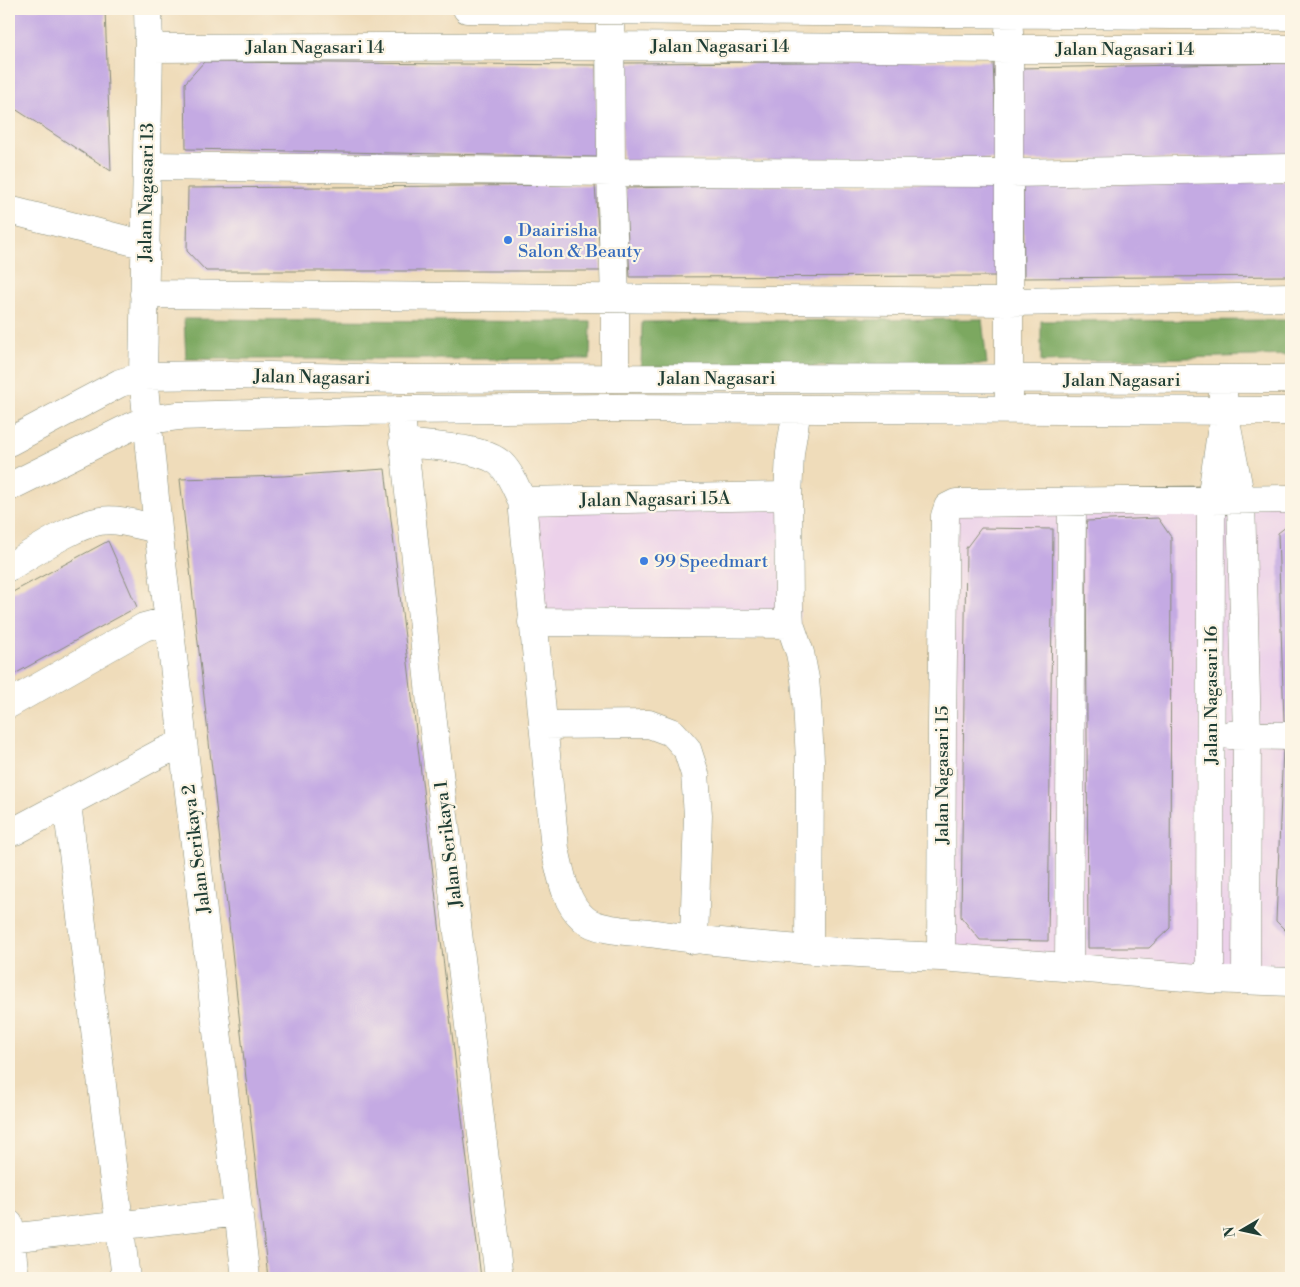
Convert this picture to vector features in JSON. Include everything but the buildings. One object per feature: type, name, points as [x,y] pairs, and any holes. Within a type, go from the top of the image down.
[{"type":"street","name":"Jalan Nagasari 13","points":[[147,420],[142,376],[146,245],[148,9]]},
{"type":"street","name":"Jalan Nagasari 14","points":[[467,9],[869,11],[1008,14],[1179,12],[1285,14]]},
{"type":"street","points":[[610,10],[610,172],[615,299],[615,378]]},
{"type":"street","points":[[1008,14],[1010,173],[1009,410]]},
{"type":"street","name":"Jalan Nagasari 14","points":[[149,48],[610,46],[1009,49],[1291,48]]},
{"type":"street","points":[[147,166],[610,172],[1010,173],[1291,168]]},
{"type":"street","points":[[9,210],[146,245]]},
{"type":"street","points":[[144,294],[1010,302],[1291,297]]},
{"type":"street","name":"Jalan Nagasari","points":[[9,442],[120,383],[142,376],[230,375],[401,379],[1291,380]]},
{"type":"street","name":"Jalan Serikaya 1","points":[[401,379],[400,410],[432,714],[499,1278]]},
{"type":"street","points":[[1223,380],[1224,412],[1242,500],[1247,736],[1246,980]]},
{"type":"street","points":[[797,409],[790,453],[788,496],[790,624],[802,662],[807,702],[810,762],[809,949]]},
{"type":"street","name":"Jalan Nagasari","points":[[9,487],[130,427],[147,420],[178,416],[400,410],[1291,411]]},
{"type":"street","name":"Jalan Nagasari 16","points":[[1210,978],[1211,500],[1224,412]]},
{"type":"street","name":"Jalan Serikaya 2","points":[[147,420],[158,529],[246,1278]]},
{"type":"street","points":[[404,443],[476,452],[500,463],[510,475],[522,501],[555,849],[563,885],[571,904],[584,920],[600,927],[694,940],[1069,966],[1210,978],[1291,982]]},
{"type":"street","name":"Jalan Nagasari 15A","points":[[522,501],[788,496]]},
{"type":"street","name":"Jalan Nagasari 15","points":[[941,957],[945,516],[948,507],[956,503],[1291,499]]},
{"type":"street","points":[[1069,966],[1072,502]]},
{"type":"street","points":[[9,567],[80,526],[100,521],[123,521],[158,529]]},
{"type":"street","points":[[532,622],[790,624]]},
{"type":"street","points":[[9,704],[144,627],[159,623],[169,623]]},
{"type":"street","points":[[543,725],[650,724],[673,733],[687,750],[695,774],[698,815],[694,940]]},
{"type":"street","points":[[1211,735],[1291,736]]},
{"type":"street","points":[[9,832],[15,831],[183,743]]},
{"type":"street","points":[[67,804],[126,1278]]},
{"type":"street","points":[[15,1278],[9,1234],[120,1226],[239,1212]]},
{"type":"shaded area","points":[[797,487],[800,629],[523,630],[529,493]]},
{"type":"shaded area","points":[[1291,493],[1291,992],[930,967],[935,515]]},
{"type":"green space","points":[[184,319],[591,322],[590,359],[186,359]]},
{"type":"green space","points":[[982,319],[987,364],[641,369],[642,322]]},
{"type":"green space","points":[[1291,320],[1291,355],[1041,362],[1041,321]]},
{"type":"place","name":"Daairisha Salon & Beauty","points":[[508,240]]},
{"type":"place","name":"99 Speedmart","points":[[644,561]]}]
